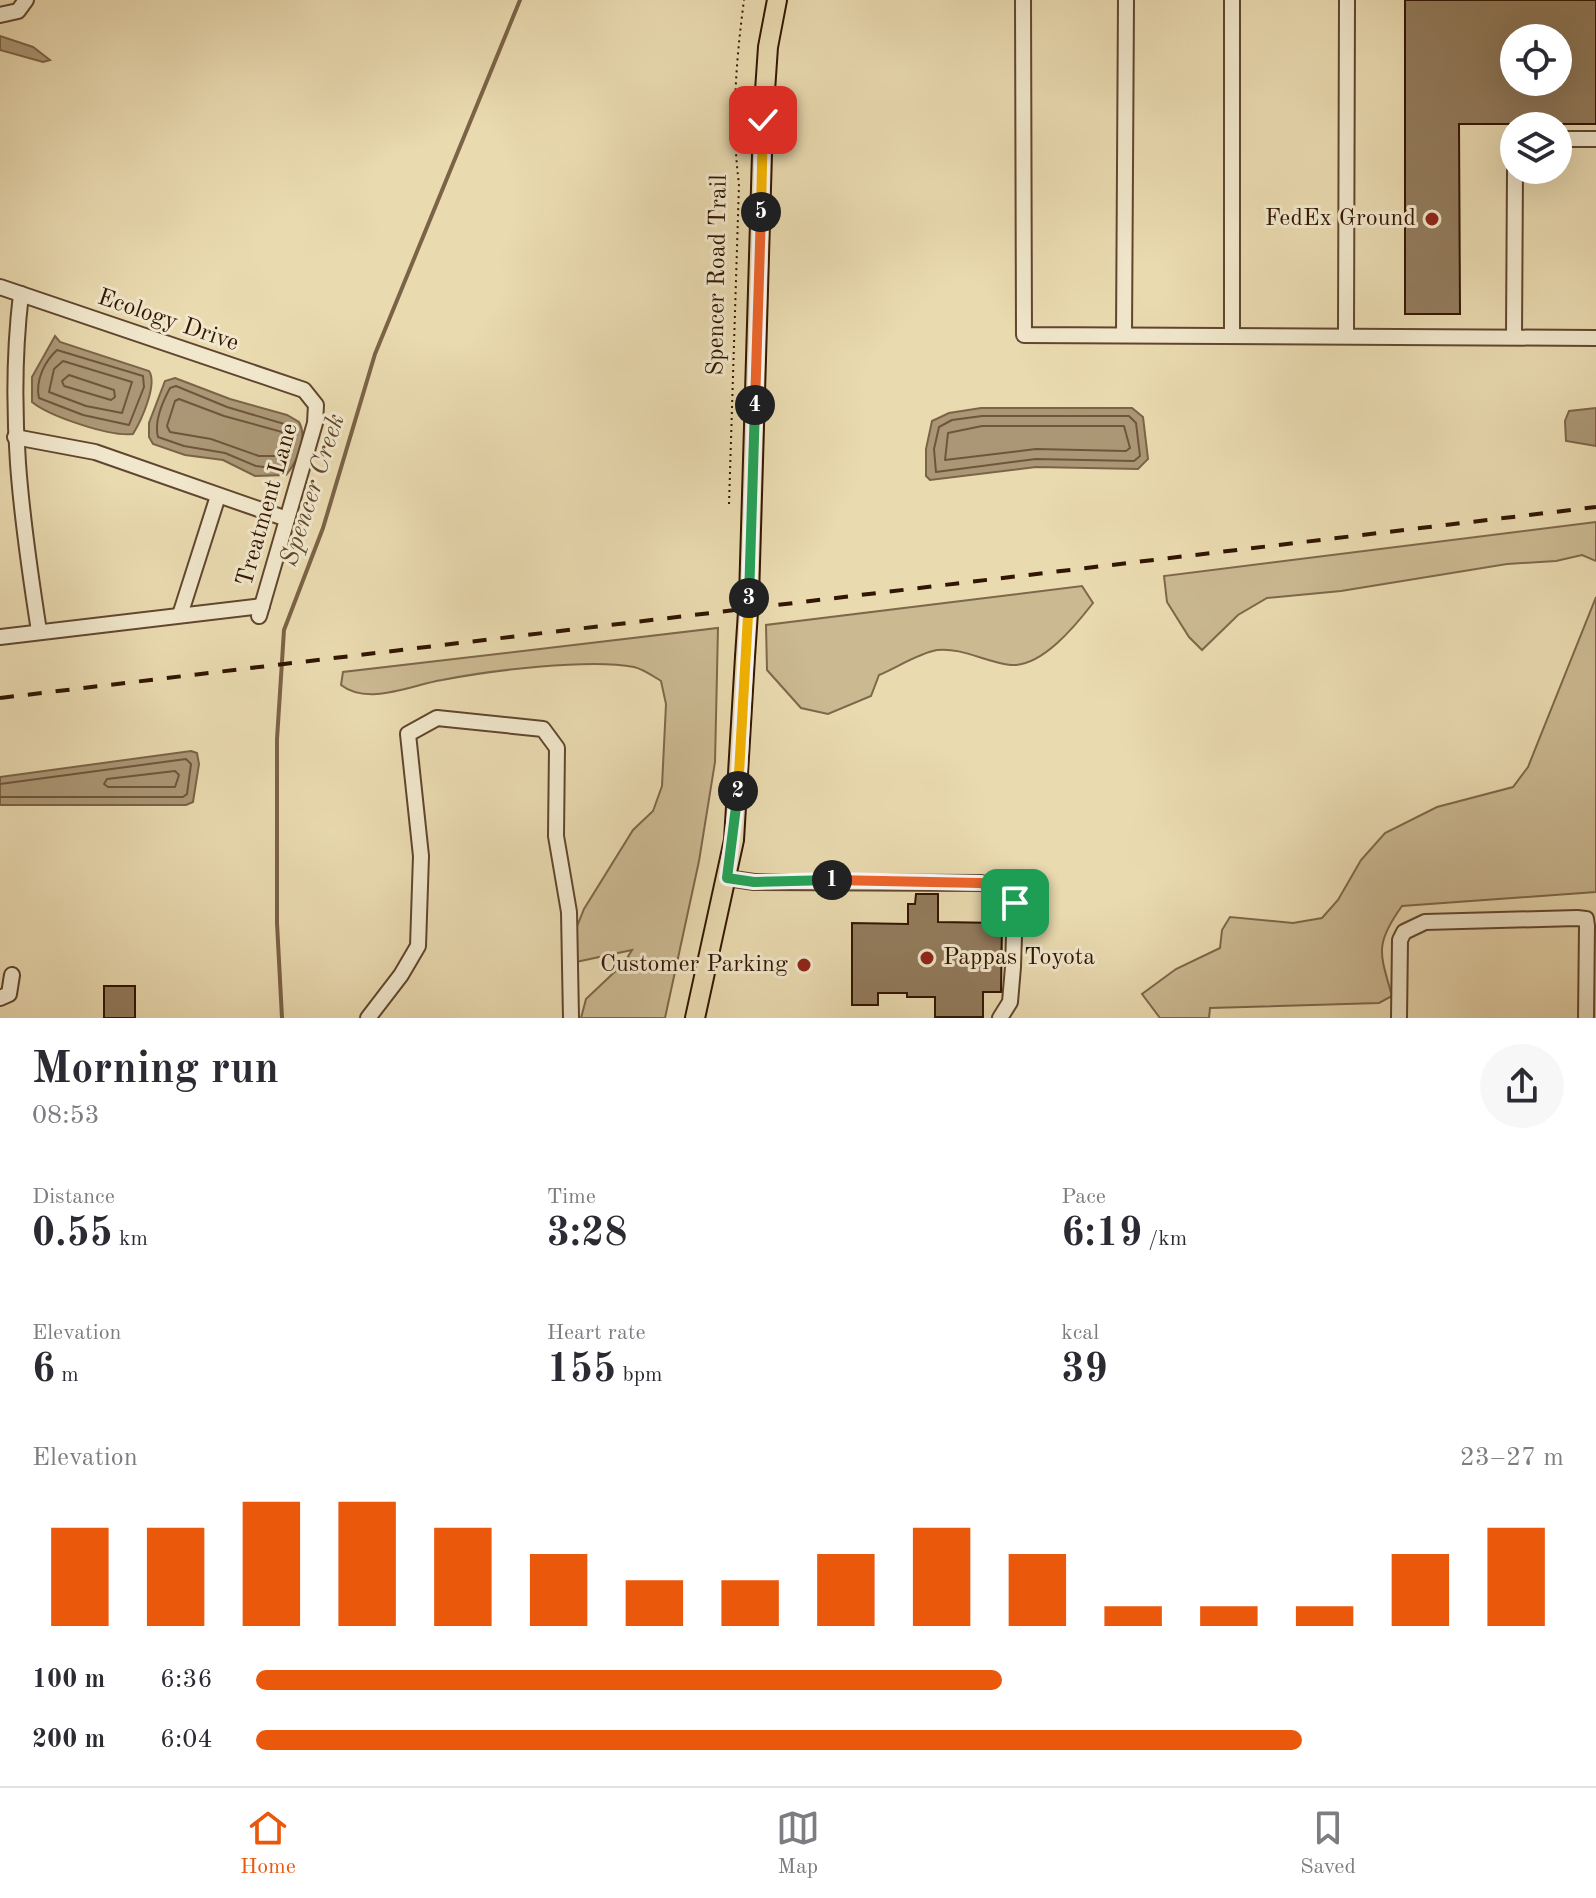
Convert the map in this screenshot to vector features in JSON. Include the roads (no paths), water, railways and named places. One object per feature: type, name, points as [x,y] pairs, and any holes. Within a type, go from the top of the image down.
[{"type":"main road","points":[[695,1018],[727,878],[738,797],[749,597],[763,120],[768,47],[777,0]]},
{"type":"lane","points":[[0,15],[18,11],[26,0]]},
{"type":"lane","points":[[1023,0],[1024,335],[1346,334],[1596,338]]},
{"type":"lane","points":[[1124,335],[1126,0]]},
{"type":"lane","points":[[1232,0],[1232,335]]},
{"type":"lane","points":[[1346,334],[1347,0]]},
{"type":"lane","points":[[1572,139],[1596,139]]},
{"type":"lane","points":[[1514,336],[1515,184]]},
{"type":"lane","name":"Ecology Drive","points":[[0,287],[304,390],[316,405]]},
{"type":"lane","points":[[21,294],[17,332],[15,437],[19,505],[39,631]]},
{"type":"lane","name":"Treatment Lane","points":[[180,615],[260,611],[315,423],[316,405]]},
{"type":"lane","points":[[15,437],[95,452],[287,519]]},
{"type":"lane","points":[[0,637],[180,615],[218,496]]},
{"type":"lane","points":[[368,1018],[418,946],[421,856],[408,734],[437,718],[543,729],[557,748],[556,836],[569,912],[571,1018]]},
{"type":"lane","points":[[727,878],[754,882],[981,883],[1008,889],[1015,903],[1013,967],[1010,1002],[1000,1018]]},
{"type":"lane","points":[[1399,1018],[1400,940],[1408,930],[1425,922],[1577,918],[1586,919],[1587,926],[1586,1018]]},
{"type":"lane","points":[[0,998],[9,994],[12,975]]},
{"type":"water","points":[[0,36],[33,47],[50,60],[43,62],[0,50]]},
{"type":"water","points":[[55,336],[60,342],[149,371],[150,393],[133,434],[80,424],[32,402],[32,377]]},
{"type":"water","points":[[175,378],[230,399],[287,415],[299,422],[302,435],[300,450],[286,475],[255,476],[223,460],[185,455],[153,444],[149,437],[149,423],[165,381]]},
{"type":"water","points":[[981,408],[1132,408],[1143,417],[1148,459],[1138,469],[1036,467],[930,480],[926,476],[926,449],[932,421],[949,413]]},
{"type":"water","points":[[1596,408],[1596,446],[1566,441],[1565,421],[1569,411]]},
{"type":"water","points":[[191,751],[197,753],[199,764],[193,802],[186,805],[0,805],[0,777]]},
{"type":"waterway","name":"Spencer Creek","points":[[282,1018],[277,923],[277,739],[284,630],[323,528],[375,354],[520,0]]},
{"type":"railway","points":[[0,698],[1596,507]]},
{"type":"place","name":"FedEx Ground","points":[[1432,219]]},
{"type":"place","name":"Pappas Toyota","points":[[927,958]]},
{"type":"place","name":"Customer Parking","points":[[804,965]]}]
